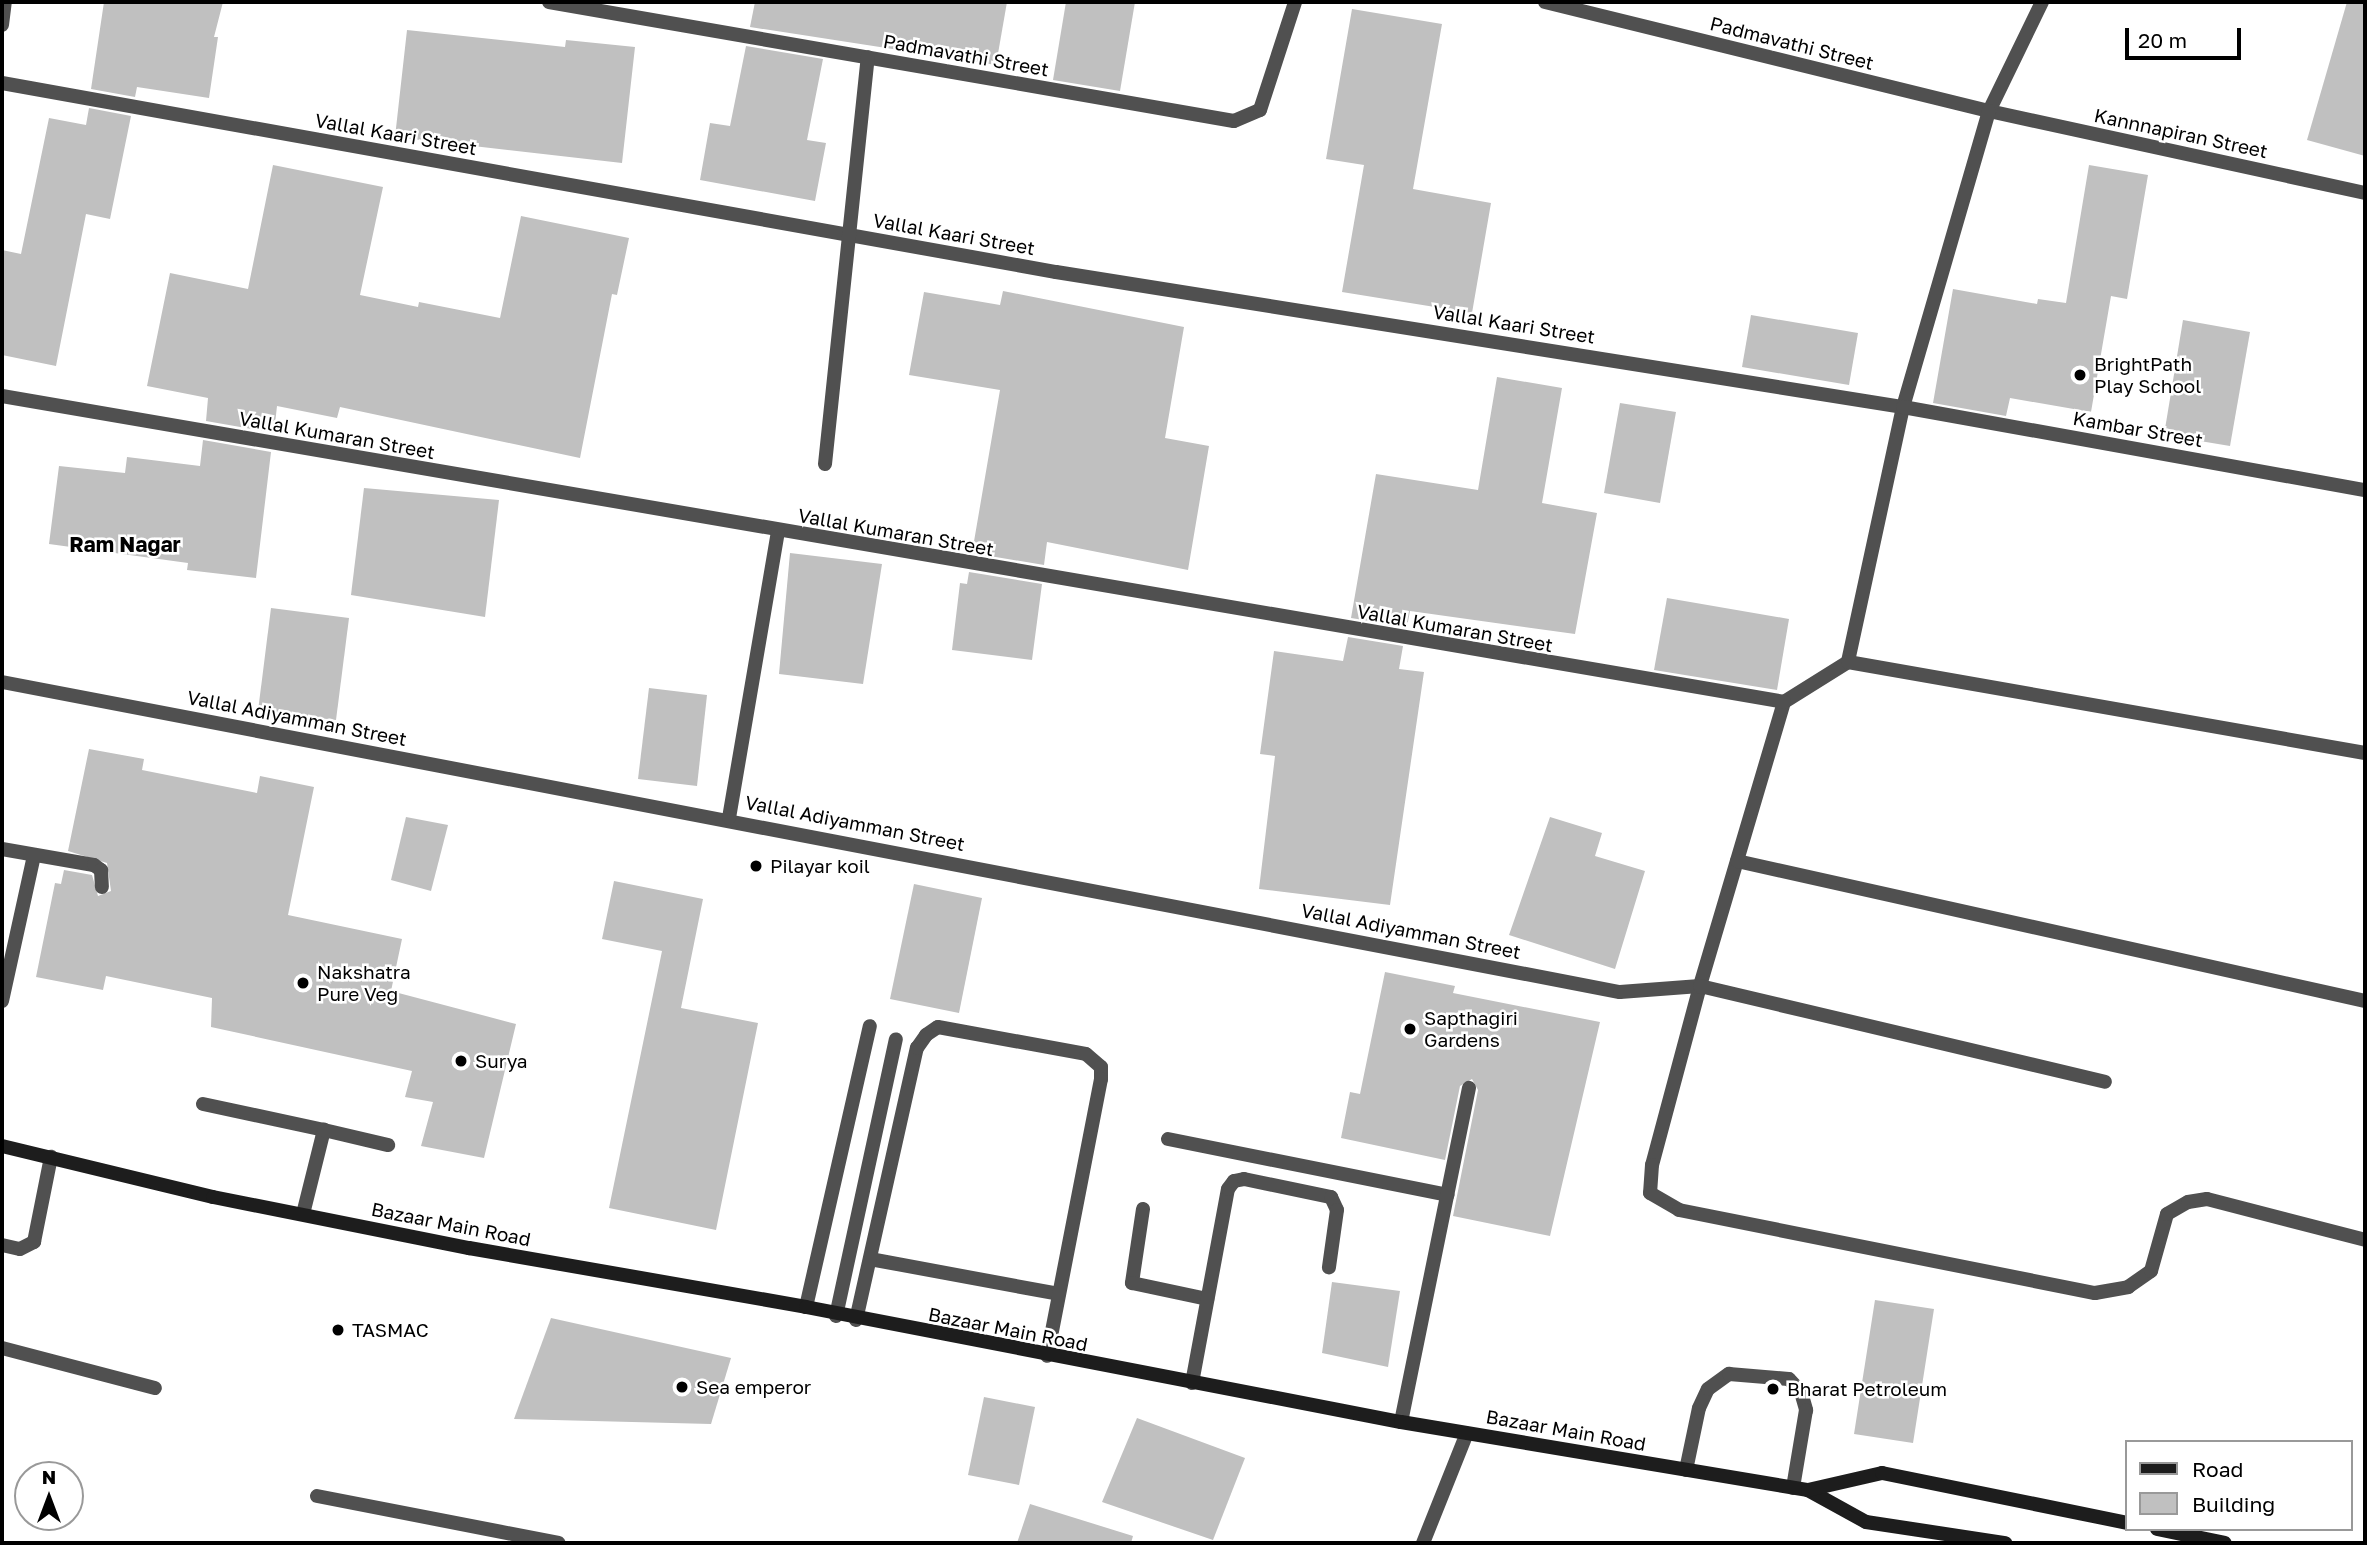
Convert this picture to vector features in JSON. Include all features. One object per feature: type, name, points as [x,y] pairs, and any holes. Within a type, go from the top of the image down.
[{"type":"main road","name":"Bazaar Main Road","points":[[2,1146],[303,1214],[806,1307],[856,1320],[1401,1422],[1800,1489],[1866,1522],[2005,1543]]},
{"type":"main road","points":[[1800,1489],[1882,1473],[2126,1523]]},
{"type":"main road","points":[[2167,1531],[2225,1543]]},
{"type":"street","points":[[2,25],[5,2]]},
{"type":"street","name":"Padmavathi Street","points":[[550,2],[1234,121],[1260,110],[1295,2]]},
{"type":"street","name":"Padmavathi Street","points":[[1545,2],[1989,111]]},
{"type":"street","points":[[1848,662],[1903,407],[1989,111],[2042,2]]},
{"type":"street","points":[[825,464],[852,235],[868,57]]},
{"type":"street","name":"Vallal Kaari Street","points":[[2,83],[852,235],[1903,407]]},
{"type":"street","name":"Kannnapiran Street","points":[[1989,111],[2365,193]]},
{"type":"street","name":"Vallal Kumaran Street","points":[[2,396],[1784,702]]},
{"type":"street","name":"Kambar Street","points":[[1903,407],[2365,490]]},
{"type":"street","points":[[729,818],[778,531]]},
{"type":"street","points":[[2365,753],[1848,662],[1784,702],[1700,986],[1652,1165],[1650,1193],[1679,1210],[2095,1293],[2128,1287],[2151,1271],[2167,1214],[2188,1202],[2207,1199],[2365,1240]]},
{"type":"street","name":"Vallal Adiyamman Street","points":[[2,682],[729,818],[1620,992],[1700,986],[2105,1082]]},
{"type":"street","points":[[2,849],[94,865],[102,870],[102,887]]},
{"type":"street","points":[[2,1001],[34,855]]},
{"type":"street","points":[[1737,860],[2365,1001]]},
{"type":"street","points":[[806,1307],[870,1026]]},
{"type":"street","points":[[856,1320],[918,1048],[926,1035],[937,1027],[1086,1054],[1101,1067],[1101,1079],[1047,1356]]},
{"type":"street","points":[[836,1316],[896,1039]]},
{"type":"street","points":[[1401,1422],[1469,1088]]},
{"type":"street","points":[[203,1104],[388,1145]]},
{"type":"street","points":[[303,1214],[324,1130]]},
{"type":"street","points":[[1168,1139],[1447,1195]]},
{"type":"street","points":[[2,1245],[20,1249],[34,1242],[51,1157]]},
{"type":"street","points":[[1192,1383],[1228,1189],[1234,1181],[1244,1179],[1331,1197],[1337,1210],[1329,1267]]},
{"type":"street","points":[[1143,1209],[1132,1283],[1208,1299]]},
{"type":"street","points":[[870,1259],[1059,1294]]},
{"type":"street","points":[[2,1348],[155,1388]]},
{"type":"street","points":[[1686,1470],[1699,1408],[1708,1389],[1729,1374],[1789,1379],[1801,1392],[1806,1410],[1800,1489]]},
{"type":"street","points":[[1423,1543],[1467,1433]]},
{"type":"street","points":[[317,1496],[558,1543]]},
{"type":"building","points":[[104,2],[223,2],[214,37],[218,37],[209,98],[137,87],[135,97],[91,89]]},
{"type":"building","points":[[755,2],[1007,2],[996,65],[750,27]]},
{"type":"building","points":[[1066,2],[1135,2],[1120,91],[1053,80]]},
{"type":"building","points":[[2347,2],[2365,2],[2365,156],[2307,140]]},
{"type":"building","points":[[1352,9],[1442,24],[1413,189],[1491,203],[1472,313],[1342,292],[1364,165],[1326,159]]},
{"type":"building","points":[[407,30],[565,47],[566,40],[635,47],[622,163],[395,137]]},
{"type":"building","points":[[746,46],[823,59],[807,140],[826,143],[815,201],[700,180],[710,123],[730,126]]},
{"type":"building","points":[[89,108],[131,116],[110,219],[86,214],[56,366],[2,355],[2,250],[21,254],[49,118],[86,125]]},
{"type":"building","points":[[273,165],[383,187],[360,295],[418,307],[419,302],[500,318],[521,216],[629,238],[617,295],[612,294],[580,458],[340,407],[337,418],[277,406],[274,433],[206,421],[208,398],[147,386],[170,273],[248,289]]},
{"type":"building","points":[[2089,165],[2148,175],[2127,299],[2111,296],[2091,412],[2010,398],[2006,416],[1933,403],[1953,289],[2037,304],[2038,299],[2066,303]]},
{"type":"building","points":[[1003,291],[1184,327],[1165,438],[1209,446],[1188,570],[1047,542],[1044,565],[972,553],[1000,390],[909,375],[924,292],[1000,305]]},
{"type":"building","points":[[1751,315],[1858,333],[1849,385],[1742,367]]},
{"type":"building","points":[[2183,320],[2250,332],[2230,446],[2164,435]]},
{"type":"building","points":[[1497,377],[1562,388],[1542,503],[1597,513],[1575,634],[1410,611],[1407,627],[1351,618],[1376,474],[1478,490]]},
{"type":"building","points":[[1620,403],[1676,412],[1660,503],[1604,493]]},
{"type":"building","points":[[203,440],[271,452],[256,578],[187,570],[188,563],[49,544],[59,466],[125,473],[127,457],[200,466]]},
{"type":"building","points":[[364,488],[499,500],[485,617],[351,595]]},
{"type":"building","points":[[790,553],[882,564],[863,684],[779,674]]},
{"type":"building","points":[[969,572],[1042,584],[1032,660],[952,650],[960,583],[967,584]]},
{"type":"building","points":[[1667,598],[1789,619],[1777,690],[1654,670]]},
{"type":"building","points":[[271,608],[349,618],[336,720],[258,711]]},
{"type":"building","points":[[1348,637],[1403,646],[1399,669],[1424,672],[1390,905],[1259,889],[1275,756],[1260,754],[1274,651],[1343,661]]},
{"type":"building","points":[[649,688],[707,695],[697,786],[638,779]]},
{"type":"building","points":[[89,749],[144,759],[142,770],[257,793],[260,776],[314,787],[288,915],[402,939],[391,991],[516,1024],[484,1158],[421,1146],[433,1102],[405,1097],[412,1071],[211,1027],[212,998],[106,976],[103,990],[36,977],[55,883],[61,884],[64,870],[92,875],[98,896],[111,891],[107,863],[68,851]]},
{"type":"building","points":[[406,817],[448,825],[431,891],[391,880]]},
{"type":"building","points":[[1550,817],[1602,833],[1595,856],[1645,871],[1615,969],[1509,935]]},
{"type":"building","points":[[614,881],[703,899],[681,1008],[758,1023],[716,1230],[609,1208],[662,951],[602,939]]},
{"type":"building","points":[[914,884],[982,898],[959,1013],[890,999]]},
{"type":"building","points":[[1385,972],[1455,986],[1453,993],[1600,1022],[1550,1236],[1453,1216],[1478,1090],[1472,1079],[1460,1086],[1445,1160],[1341,1138],[1350,1092],[1360,1094]]},
{"type":"building","points":[[1332,1282],[1400,1291],[1388,1367],[1322,1353]]},
{"type":"building","points":[[1875,1300],[1934,1309],[1913,1443],[1854,1434]]},
{"type":"building","points":[[551,1318],[731,1358],[711,1424],[514,1419]]},
{"type":"building","points":[[984,1397],[1035,1407],[1019,1485],[968,1475]]},
{"type":"building","points":[[1137,1418],[1245,1458],[1213,1540],[1102,1502]]},
{"type":"building","points":[[1030,1504],[1133,1536],[1131,1543],[1017,1543]]},
{"type":"place","name":"BrightPath Play School","points":[[2080,375]]},
{"type":"place","name":"Pilayar koil","points":[[756,866]]},
{"type":"place","name":"Nakshatra Pure Veg","points":[[303,983]]},
{"type":"place","name":"Sapthagiri Gardens","points":[[1410,1029]]},
{"type":"place","name":"Surya","points":[[461,1061]]},
{"type":"place","name":"TASMAC","points":[[338,1330]]},
{"type":"place","name":"Sea emperor","points":[[682,1387]]},
{"type":"place","name":"Bharat Petroleum","points":[[1773,1389]]},
{"type":"district","name":"Ram Nagar","points":[[125,544]]}]
